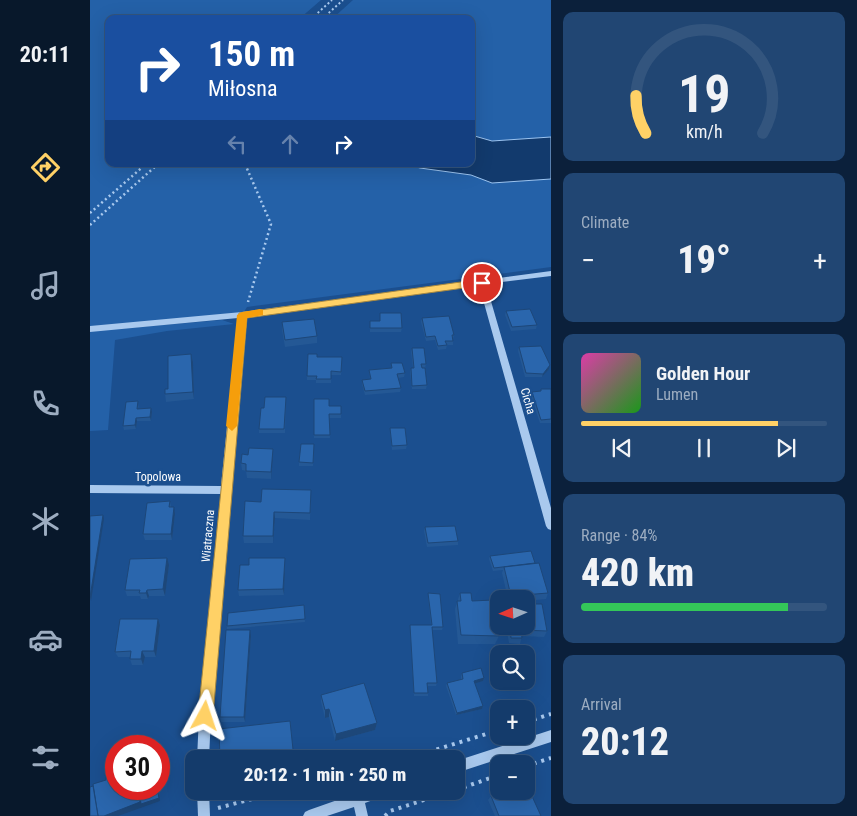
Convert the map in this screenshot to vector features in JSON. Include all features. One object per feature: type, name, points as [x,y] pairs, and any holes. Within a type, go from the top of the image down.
[{"type":"street","points":[[90,329],[242,315],[551,273]]},
{"type":"street","name":"Cicha","points":[[482,283],[551,526]]},
{"type":"street","name":"Wiatraczna","points":[[204,750],[242,315]]},
{"type":"street","name":"Topolowa","points":[[90,489],[226,490]]},
{"type":"street","points":[[465,764],[551,736]]},
{"type":"street","points":[[203,800],[204,816]]},
{"type":"street","points":[[309,816],[358,800],[362,816]]},
{"type":"path","points":[[315,15],[332,0]]},
{"type":"path","points":[[326,15],[343,0]]},
{"type":"path","points":[[90,213],[143,167]]},
{"type":"path","points":[[90,225],[155,167]]},
{"type":"path","points":[[242,315],[247,307],[271,224],[246,167]]},
{"type":"path","points":[[535,719],[551,714]]},
{"type":"path","points":[[435,750],[490,733]]},
{"type":"path","points":[[535,763],[551,758]]},
{"type":"path","points":[[465,787],[490,779]]},
{"type":"path","points":[[220,807],[247,800]]},
{"type":"path","points":[[385,816],[390,811],[424,800]]},
{"type":"shaded area","points":[[90,0],[321,0],[304,15],[105,15],[105,167],[416,167],[471,175],[492,183],[551,179],[551,267],[247,307],[242,315],[90,329]]},
{"type":"shaded area","points":[[353,0],[551,0],[551,137],[492,141],[475,136],[475,15],[336,15]]},
{"type":"shaded area","points":[[475,136],[492,141],[551,137],[551,179],[492,183],[471,175],[416,167],[475,167]]},
{"type":"shaded area","points":[[222,320],[234,324],[167,331],[115,340],[108,430],[90,431],[90,331]]},
{"type":"building","points":[[530,309],[537,325],[512,327],[506,311]]},
{"type":"building","points":[[380,313],[401,313],[402,328],[370,328],[370,321],[380,321]]},
{"type":"building","points":[[449,316],[454,335],[452,335],[453,341],[445,341],[447,345],[438,346],[435,336],[426,337],[422,318]]},
{"type":"building","points":[[314,319],[317,336],[285,340],[282,322]]},
{"type":"building","points":[[541,346],[550,365],[543,374],[526,373],[519,347]]},
{"type":"building","points":[[412,348],[424,348],[426,364],[421,364],[422,368],[425,368],[427,385],[412,386],[411,368],[414,368]]},
{"type":"building","points":[[191,354],[193,392],[165,394],[165,389],[168,389],[168,356]]},
{"type":"building","points":[[308,354],[317,354],[317,357],[342,357],[341,372],[331,371],[331,379],[316,379],[317,376],[307,376]]},
{"type":"building","points":[[391,363],[402,363],[405,373],[397,374],[401,388],[365,391],[362,380],[371,379],[369,370],[392,368]]},
{"type":"building","points":[[541,389],[551,389],[551,419],[541,420],[532,392],[541,391]]},
{"type":"building","points":[[265,397],[286,397],[284,429],[259,429],[261,408],[264,408]]},
{"type":"building","points":[[314,399],[329,399],[329,406],[341,406],[341,414],[329,414],[330,435],[314,435]]},
{"type":"building","points":[[138,401],[137,409],[151,408],[150,417],[136,418],[135,425],[123,426],[126,402]]},
{"type":"building","points":[[390,428],[405,428],[407,445],[392,446]]},
{"type":"building","points":[[301,444],[314,444],[313,463],[299,462]]},
{"type":"building","points":[[249,448],[273,449],[271,472],[246,471],[246,464],[241,463],[242,454],[248,455]]},
{"type":"building","points":[[262,489],[311,490],[310,513],[274,512],[273,536],[243,536],[245,501],[261,502]]},
{"type":"building","points":[[170,501],[169,507],[174,507],[171,534],[143,534],[147,503]]},
{"type":"building","points":[[103,515],[90,597],[90,516]]},
{"type":"building","points":[[455,526],[458,541],[428,543],[425,527]]},
{"type":"building","points":[[531,551],[535,563],[494,568],[490,556]]},
{"type":"building","points":[[167,558],[163,589],[147,590],[146,593],[139,593],[140,590],[125,590],[130,559]]},
{"type":"building","points":[[249,558],[285,558],[283,589],[238,590],[240,565],[249,565]]},
{"type":"building","points":[[539,563],[548,593],[535,594],[535,590],[510,590],[504,567]]},
{"type":"building","points":[[428,593],[440,594],[443,627],[432,627],[437,683],[427,683],[428,693],[414,693],[410,625],[432,625]]},
{"type":"building","points":[[460,593],[471,593],[472,601],[490,600],[490,635],[499,636],[461,635],[457,601],[461,601]]},
{"type":"building","points":[[535,604],[542,604],[547,631],[535,631]]},
{"type":"building","points":[[304,605],[305,619],[227,626],[228,613]]},
{"type":"building","points":[[120,619],[158,619],[154,651],[142,651],[141,659],[130,659],[131,651],[115,652]]},
{"type":"building","points":[[226,630],[250,630],[244,717],[220,717]]},
{"type":"building","points":[[511,635],[522,635],[522,638],[511,638]]},
{"type":"building","points":[[481,668],[484,678],[474,681],[483,706],[457,713],[447,683],[463,679],[462,673]]},
{"type":"building","points":[[364,683],[377,723],[336,734],[329,709],[325,710],[321,695]]},
{"type":"building","points":[[290,721],[293,750],[220,750],[219,729]]},
{"type":"building","points":[[105,780],[105,800],[140,800],[140,802],[104,816],[98,816],[93,784]]},
{"type":"building","points":[[93,786],[98,816],[90,816],[90,787]]},
{"type":"building","points":[[140,800],[153,800],[141,804]]},
{"type":"building","points":[[493,800],[534,800],[541,816],[499,816]]},
{"type":"slow traffic","points":[[232,426],[242,315],[260,313]]},
{"type":"route","points":[[205,716],[242,315],[482,283]]}]
